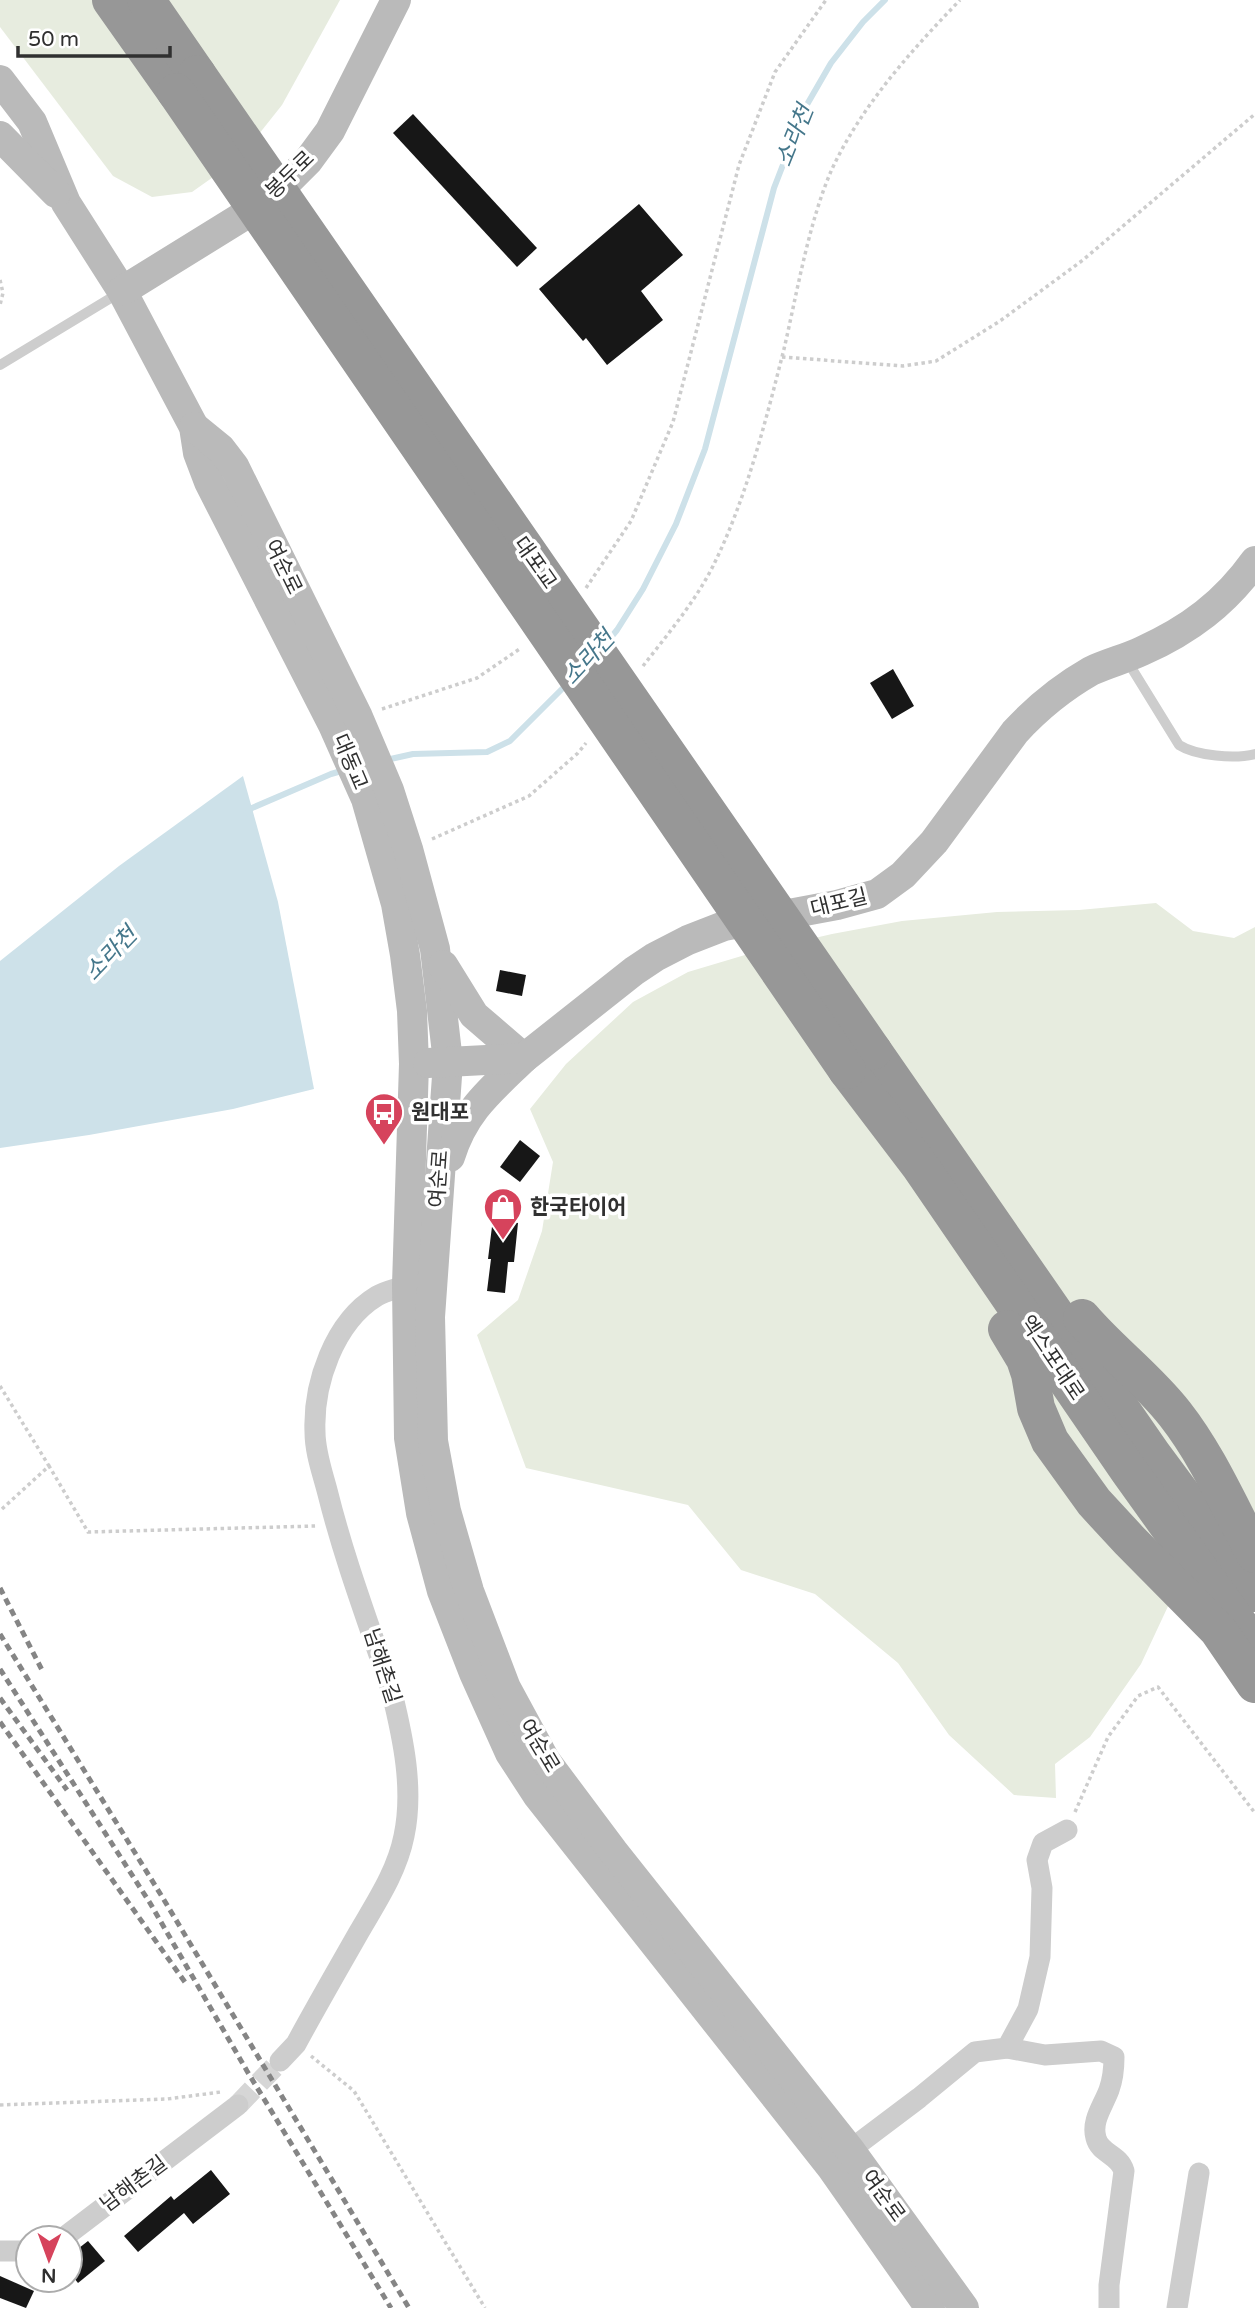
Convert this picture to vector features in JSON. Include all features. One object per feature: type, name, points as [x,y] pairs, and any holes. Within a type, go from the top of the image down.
[{"type":"highway","points":[[111,0],[186,83]]},
{"type":"highway","points":[[146,0],[186,83]]},
{"type":"highway","name":"대포교","points":[[186,83],[860,1061]]},
{"type":"highway","name":"엑스포대로","points":[[860,1061],[1255,1593]]},
{"type":"highway","points":[[932,1160],[1175,1415],[1204,1459],[1255,1554]]},
{"type":"highway","points":[[932,1160],[969,1264],[1025,1359],[1036,1408],[1050,1441],[1094,1502],[1218,1630],[1255,1684]]},
{"type":"highway","name":"엑스포대로","points":[[932,1160],[1121,1459],[1255,1647]]},
{"type":"street","name":"봉두로","points":[[121,291],[240,218],[278,191],[308,161],[330,131],[396,0]]},
{"type":"street","name":"여순로","points":[[0,80],[32,122],[65,203],[121,291],[194,427],[220,449],[234,466],[346,721]]},
{"type":"street","name":"여순로","points":[[0,136],[65,203]]},
{"type":"street","name":"대포길","points":[[437,1200],[453,1147],[465,1119],[524,1058],[634,971],[688,940],[724,926],[859,900],[890,886],[934,842],[1029,717],[1088,673],[1109,662],[1126,658],[1190,624],[1219,605],[1255,561]]},
{"type":"street","name":"대동교","points":[[346,721],[377,795]]},
{"type":"street","name":"여순로","points":[[377,795],[412,1011],[414,1064],[407,1285],[409,1438],[421,1513],[442,1591],[474,1673],[510,1753],[538,1796],[831,2167],[930,2308]]},
{"type":"street","points":[[377,795],[408,849],[435,949],[454,985],[474,1015],[524,1058]]},
{"type":"street","name":"여순로","points":[[435,949],[448,1062],[430,1317],[433,1441],[446,1511],[469,1591],[506,1688],[545,1760],[590,1821],[850,2150],[964,2308]]},
{"type":"street","points":[[414,1064],[524,1058]]},
{"type":"street","name":"남해촌길","points":[[280,2061],[296,2044],[390,1879],[404,1835],[407,1807],[403,1747],[392,1693],[336,1526],[314,1429],[318,1396],[329,1356],[341,1332],[352,1317],[377,1296],[407,1285]]},
{"type":"street","points":[[1007,2048],[1027,2009],[1040,1956],[1042,1888],[1037,1860],[1043,1843],[1067,1830]]},
{"type":"street","points":[[850,2150],[975,2052],[1007,2048],[1045,2055],[1101,2051],[1114,2057],[1110,2088],[1095,2123],[1095,2137],[1099,2146],[1121,2162],[1124,2171],[1109,2308]]},
{"type":"street","name":"남해촌길","points":[[82,2224],[235,2108]]},
{"type":"street","points":[[1177,2308],[1199,2173]]},
{"type":"lane","points":[[0,365],[121,291]]},
{"type":"lane","points":[[1126,658],[1179,745],[1188,751],[1235,757],[1255,754]]},
{"type":"path","points":[[580,594],[589,586],[631,521],[673,422],[739,165],[775,72],[827,0]]},
{"type":"path","points":[[641,669],[678,621],[713,567],[745,488],[782,357],[821,198],[844,145],[872,101],[927,34],[960,0]]},
{"type":"path","points":[[782,357],[903,366],[936,361],[1000,321],[1083,260],[1255,114]]},
{"type":"path","points":[[0,280],[3,293],[0,305]]},
{"type":"path","points":[[346,721],[477,678],[526,645]]},
{"type":"path","points":[[408,849],[529,796],[586,743]]},
{"type":"path","points":[[0,1386],[89,1532],[336,1526]]},
{"type":"path","points":[[2,1508],[49,1466]]},
{"type":"path","points":[[1067,1830],[1108,1737],[1138,1696],[1158,1687],[1255,1813]]},
{"type":"path","points":[[296,2044],[354,2091],[485,2308]]},
{"type":"path","points":[[0,2105],[167,2099],[223,2092],[235,2108]]},
{"type":"shaded area","points":[[0,0],[340,0],[282,105],[240,158],[192,192],[152,197],[113,176],[0,27]]},
{"type":"shaded area","points":[[1156,903],[1193,931],[1234,938],[1255,927],[1255,1603],[1170,1602],[1141,1664],[1090,1737],[1055,1764],[1056,1798],[1014,1795],[949,1735],[898,1663],[815,1594],[741,1570],[688,1505],[526,1468],[477,1335],[518,1300],[542,1231],[553,1162],[530,1109],[566,1064],[633,1002],[688,972],[755,952],[832,934],[902,921],[997,912],[1079,910]]},
{"type":"water","points":[[243,776],[278,902],[314,1089],[233,1109],[0,1148],[0,961],[119,866]]},
{"type":"building","points":[[413,114],[537,248],[517,267],[393,133]]},
{"type":"building","points":[[639,204],[683,255],[641,291],[663,320],[607,365],[586,338],[583,341],[539,289]]},
{"type":"building","points":[[893,669],[914,706],[892,719],[870,683]]},
{"type":"building","points":[[500,970],[526,975],[522,996],[496,991]]},
{"type":"building","points":[[520,1140],[540,1156],[520,1182],[500,1167]]},
{"type":"building","points":[[496,1194],[519,1203],[512,1222],[518,1223],[514,1262],[508,1262],[505,1293],[487,1291]]},
{"type":"building","points":[[211,2170],[230,2194],[193,2224],[184,2213],[138,2252],[124,2236],[171,2196],[174,2200]]},
{"type":"building","points":[[88,2241],[105,2261],[84,2278],[84,2244]]},
{"type":"building","points":[[0,2276],[14,2282],[14,2294],[33,2294],[26,2308],[0,2298]]},
{"type":"waterway","name":"소라천","points":[[607,642],[643,589],[676,524],[705,449],[774,188],[805,108],[831,63],[863,22],[885,0]]},
{"type":"waterway","name":"소라천","points":[[386,760],[413,754],[487,752],[510,741],[568,683]]},
{"type":"waterway","name":"소라천","points":[[247,813],[252,808],[345,770]]},
{"type":"tunnel","points":[[238,2105],[280,2061]]},
{"type":"railway","points":[[0,1588],[42,1670]]},
{"type":"railway","points":[[0,1634],[161,1895],[409,2308]]},
{"type":"railway","points":[[0,1669],[150,1903],[247,2071],[391,2308]]},
{"type":"railway","points":[[0,1698],[67,1790]]},
{"type":"railway","points":[[0,1722],[187,1985]]},
{"type":"place","name":"원대포","points":[[384,1146]]},
{"type":"place","name":"한국타이어","points":[[503,1241]]}]
